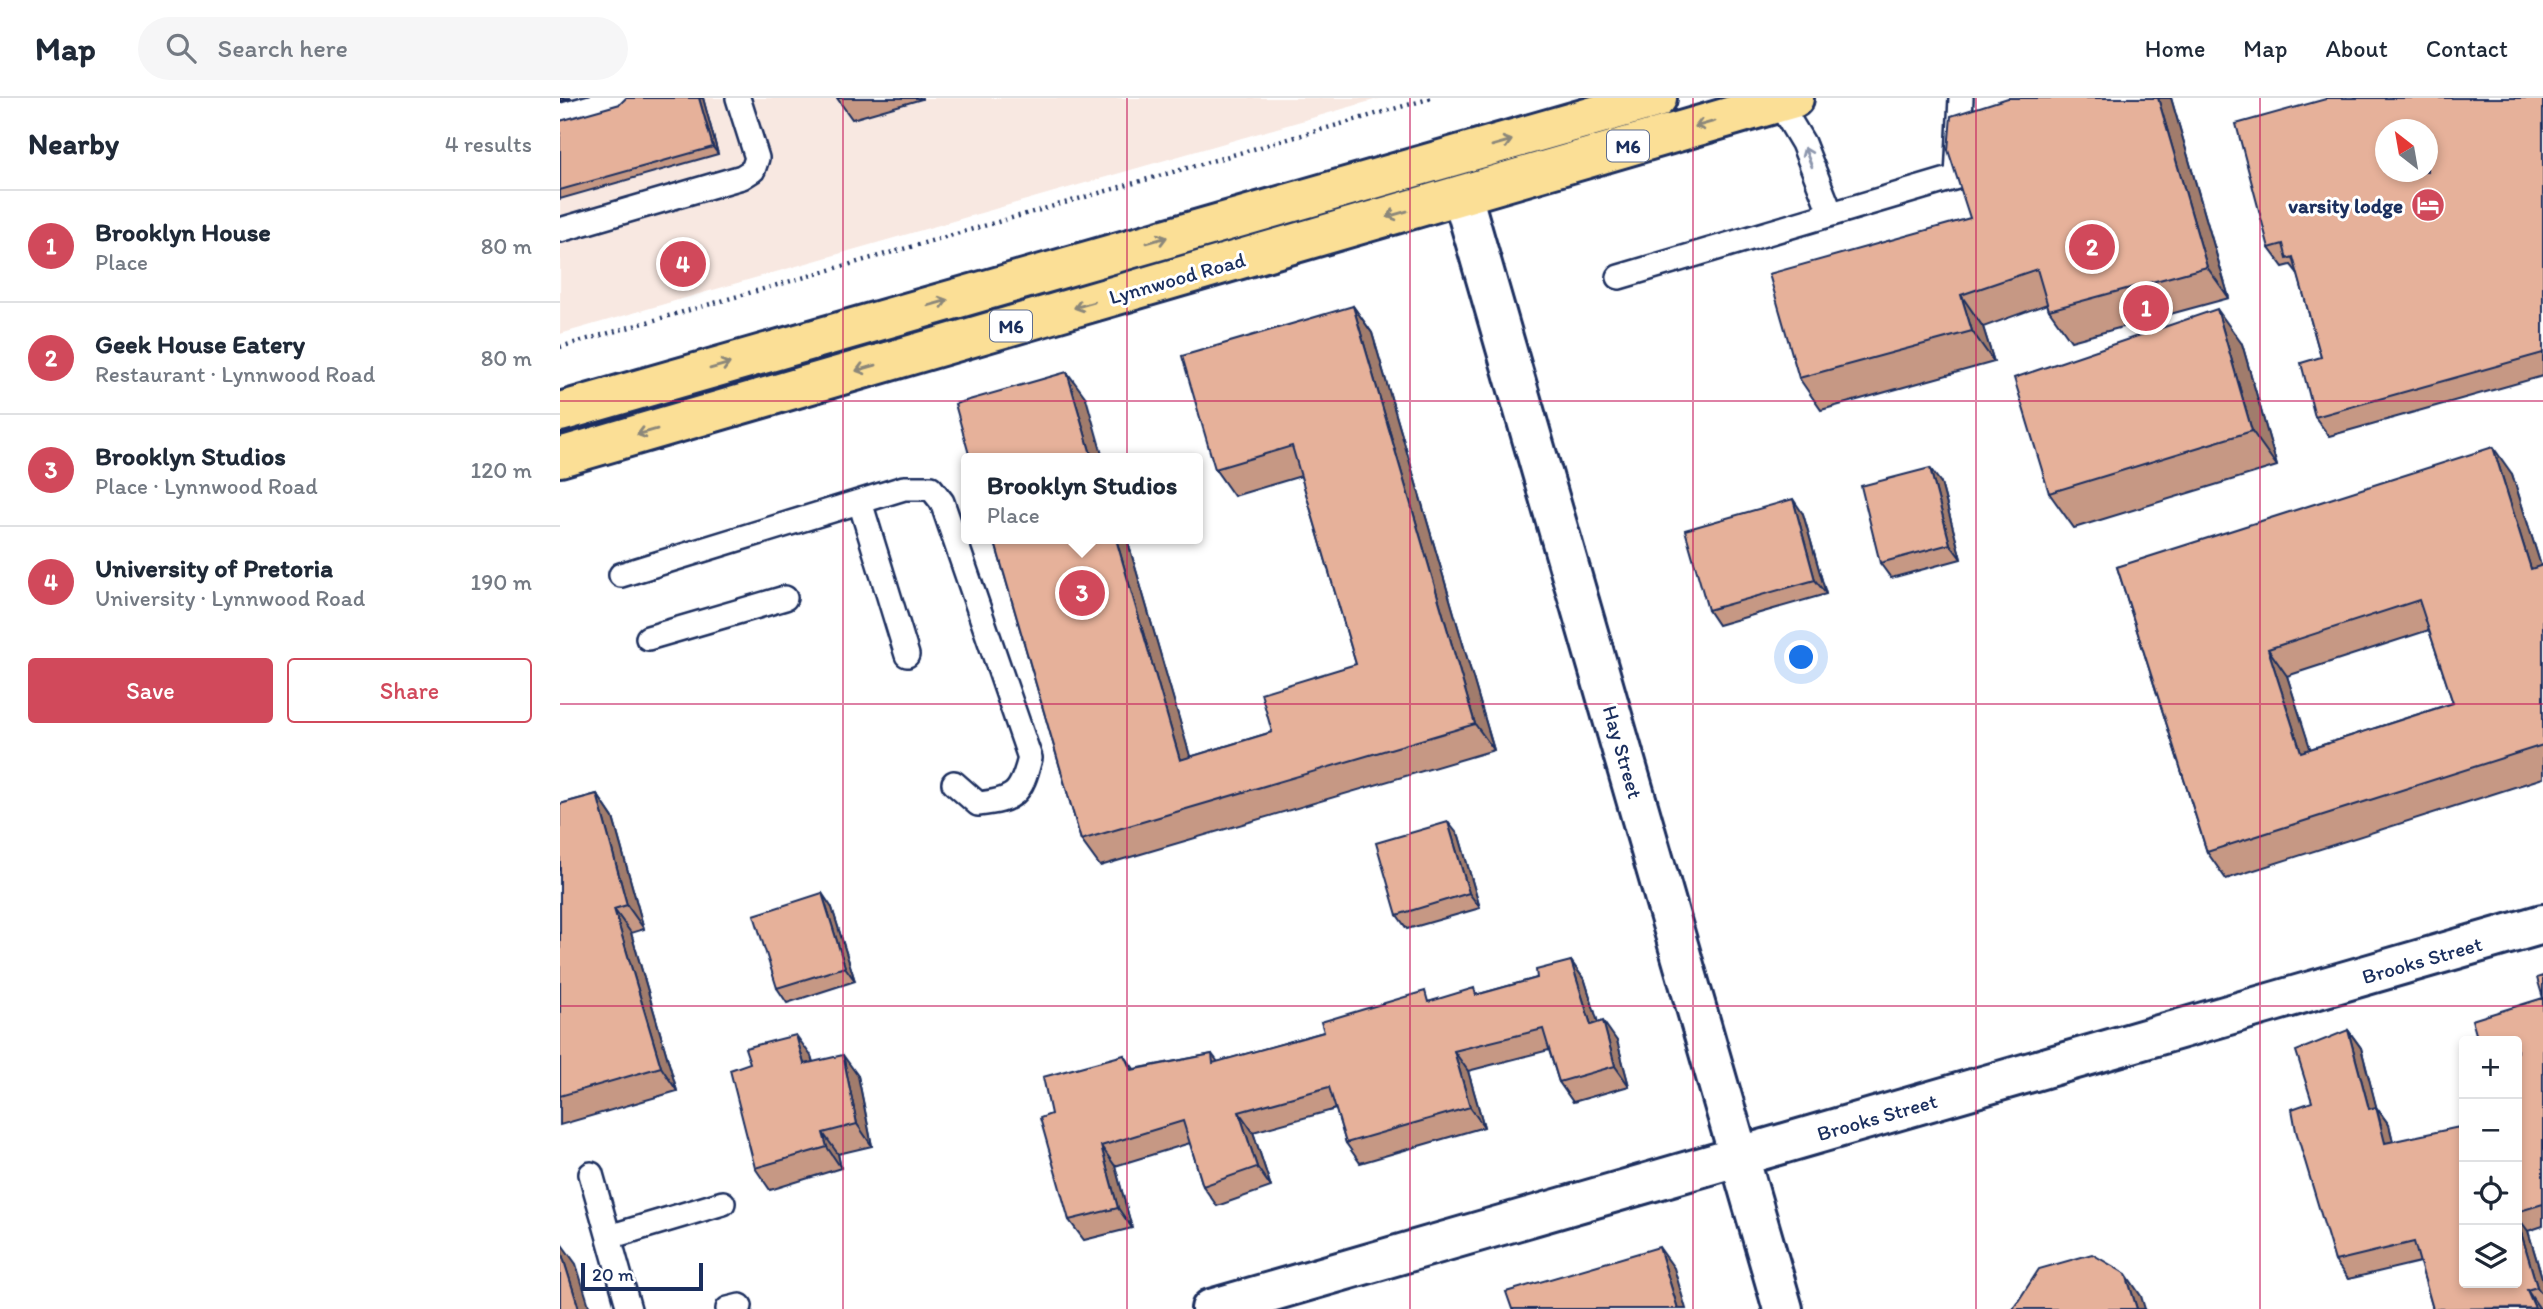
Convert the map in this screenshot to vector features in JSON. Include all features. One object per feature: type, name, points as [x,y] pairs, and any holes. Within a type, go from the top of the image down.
[{"type":"main road","name":"Lynnwood Road","points":[[560,412],[1657,98]]},
{"type":"main road","name":"Lynnwood Road","points":[[560,457],[1786,100]]},
{"type":"street","name":"Hay Street","points":[[1462,195],[1783,1309]]},
{"type":"street","name":"Brooks Street","points":[[1210,1309],[2543,925]]},
{"type":"lane","points":[[560,116],[621,98]]},
{"type":"lane","points":[[560,230],[741,177],[753,170],[757,158],[737,98]]},
{"type":"lane","points":[[1619,277],[1957,177],[1961,98]]},
{"type":"lane","points":[[1786,100],[1831,214]]},
{"type":"lane","points":[[621,575],[860,502],[919,486],[931,488],[942,502],[1030,758],[1024,782],[1006,801],[978,804],[954,783]]},
{"type":"lane","points":[[860,502],[906,655]]},
{"type":"lane","points":[[648,638],[785,598]]},
{"type":"lane","points":[[591,1174],[629,1309]]},
{"type":"lane","points":[[609,1237],[723,1203]]},
{"type":"path","points":[[560,347],[1432,98]]},
{"type":"shaded area","points":[[560,98],[1381,98],[560,334]]},
{"type":"building","points":[[626,98],[699,98],[713,147],[560,190],[560,121],[620,104]]},
{"type":"building","points":[[2008,98],[2158,98],[2207,267],[2049,310],[2037,269],[1961,295],[1972,331],[1799,378],[1769,274],[1970,218],[1948,150],[1951,116]]},
{"type":"building","points":[[2326,98],[2543,98],[2543,353],[2315,417],[2301,363],[2321,357],[2293,257],[2287,259],[2283,244],[2269,248],[2236,124]]},
{"type":"building","points":[[1353,306],[1475,724],[1081,840],[995,544],[1117,544],[1180,760],[1272,732],[1261,693],[1356,664],[1292,446],[1215,469],[1182,356]]},
{"type":"building","points":[[2217,309],[2252,431],[2049,493],[2014,378]]},
{"type":"building","points":[[1067,372],[1091,453],[969,453],[955,404]]},
{"type":"building","points":[[2493,447],[2531,569],[2543,565],[2543,745],[2207,852],[2117,567]],"holes":[[[2419,600],[2453,703],[2301,752],[2268,649]]]},
{"type":"building","points":[[1930,468],[1950,544],[1880,563],[1861,486]]},
{"type":"building","points":[[1793,499],[1815,580],[1708,610],[1685,530]]},
{"type":"building","points":[[597,794],[627,905],[614,909],[661,1067],[560,1096],[560,804]]},
{"type":"building","points":[[1448,822],[1469,893],[1397,915],[1376,843]]},
{"type":"building","points":[[822,893],[845,967],[777,988],[754,915]]},
{"type":"building","points":[[1571,961],[1591,1025],[1603,1021],[1615,1066],[1559,1082],[1543,1029],[1454,1051],[1470,1107],[1346,1143],[1329,1087],[1239,1112],[1257,1167],[1203,1186],[1183,1121],[1101,1146],[1118,1208],[1069,1220],[1040,1118],[1051,1114],[1043,1077],[1124,1055],[1131,1070],[1212,1054],[1213,1063],[1324,1032],[1321,1022],[1425,991],[1428,1002],[1474,988],[1476,995],[1537,978],[1536,970]]},
{"type":"building","points":[[2543,976],[2543,998],[2537,978]]},
{"type":"building","points":[[2543,998],[2543,1204],[2522,1210],[2522,1036],[2477,1036],[2472,1020]]},
{"type":"building","points":[[2348,1030],[2369,1109],[2376,1107],[2385,1143],[2459,1127],[2459,1288],[2522,1288],[2522,1236],[2537,1287],[2527,1290],[2535,1308],[2433,1309],[2414,1242],[2335,1261],[2296,1131],[2292,1109],[2312,1102],[2296,1051]]},
{"type":"building","points":[[796,1035],[804,1064],[843,1055],[857,1124],[823,1133],[827,1147],[755,1168],[730,1070],[750,1063],[745,1048]]},
{"type":"building","points":[[1659,1247],[1678,1309],[1512,1309],[1506,1292]]},
{"type":"building","points":[[560,1248],[579,1309],[560,1309]]},
{"type":"building","points":[[2092,1254],[2126,1274],[2137,1309],[2013,1309],[2039,1269]]},
{"type":"place","name":"varsity lodge","points":[[2428,205]]},
{"type":"place","name":"Geek House Eatery","points":[[2092,247]]},
{"type":"place","name":"University of Pretoria","points":[[683,264]]},
{"type":"place","name":"Brooklyn House","points":[[2146,308]]},
{"type":"place","name":"Brooklyn Studios","points":[[1082,593]]}]
